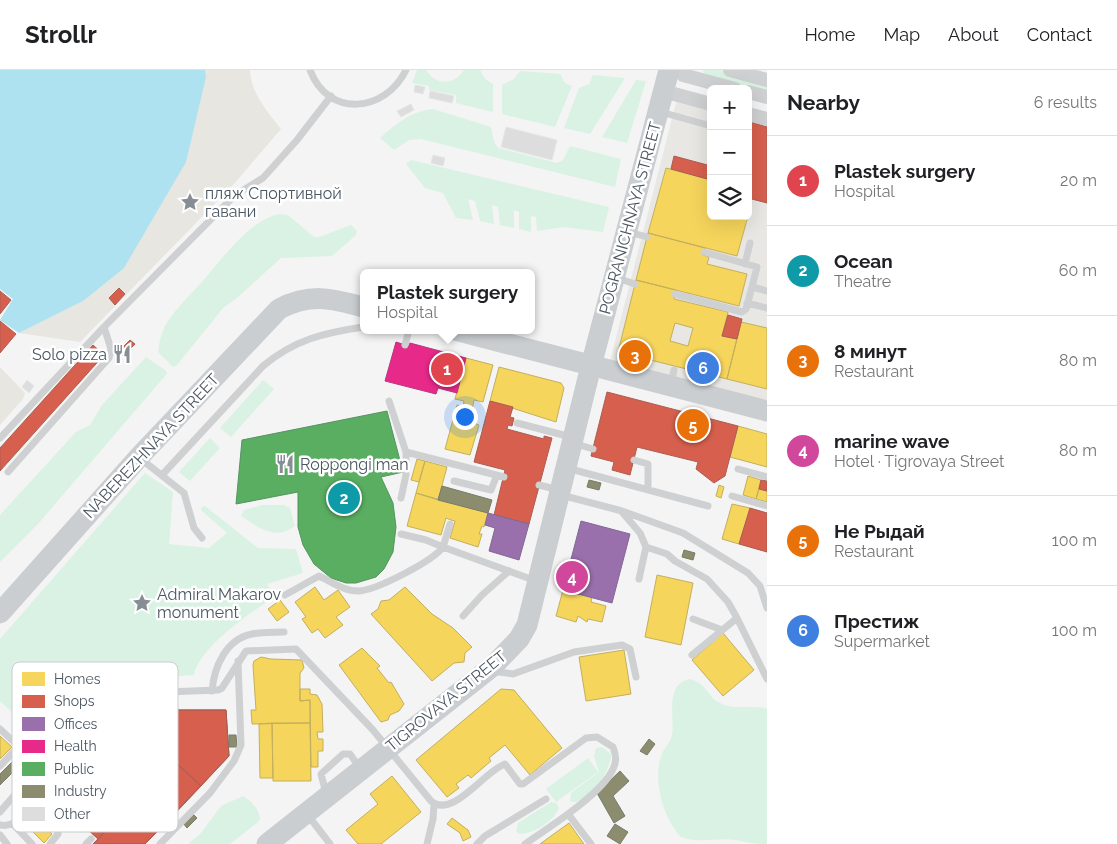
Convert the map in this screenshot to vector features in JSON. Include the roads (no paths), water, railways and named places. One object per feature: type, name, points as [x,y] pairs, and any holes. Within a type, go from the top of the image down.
[{"type":"main road","name":"POGRANICHNAYA STREET","points":[[591,366],[661,102],[676,73]]},
{"type":"main road","name":"NABEREZHNAYA STREET","points":[[0,613],[139,457],[279,309],[295,301],[315,297],[360,306]]},
{"type":"main road","points":[[470,334],[591,366],[672,378],[767,411]]},
{"type":"main road","name":"TIGROVAYA STREET","points":[[274,842],[306,813],[493,666],[519,640],[527,625],[539,582],[567,468],[580,443],[591,366]]},
{"type":"street","points":[[730,70],[767,80]]},
{"type":"street","points":[[676,73],[720,85]]},
{"type":"street","points":[[752,93],[767,97]]},
{"type":"street","points":[[661,102],[707,104]]},
{"type":"street","points":[[752,115],[767,119]]},
{"type":"lane","points":[[310,70],[321,88],[331,96],[343,102],[369,103],[381,99],[392,91],[406,70]]},
{"type":"lane","points":[[0,438],[104,326],[235,195],[263,178],[298,140],[331,96]]},
{"type":"lane","points":[[661,102],[707,124]]},
{"type":"lane","points":[[627,232],[647,237]]},
{"type":"lane","points":[[745,264],[750,242]]},
{"type":"lane","points":[[675,294],[742,312],[746,309],[757,267],[704,252]]},
{"type":"lane","points":[[614,278],[636,284]]},
{"type":"lane","points":[[752,287],[767,291]]},
{"type":"lane","points":[[748,303],[766,308]]},
{"type":"lane","points":[[8,472],[109,358],[111,349],[104,326]]},
{"type":"lane","points":[[162,475],[263,366],[280,352],[311,337],[360,328]]},
{"type":"lane","points":[[405,345],[408,334]]},
{"type":"lane","points":[[389,401],[406,452],[406,475],[401,498]]},
{"type":"lane","points":[[518,423],[580,443]]},
{"type":"lane","points":[[406,452],[501,476],[491,490],[454,481]]},
{"type":"lane","points":[[139,457],[184,493],[194,528],[202,538]]},
{"type":"lane","points":[[634,460],[648,464],[648,490]]},
{"type":"lane","points":[[567,468],[708,506]]},
{"type":"lane","points":[[738,469],[767,477]]},
{"type":"lane","points":[[539,486],[622,511],[683,533],[748,573],[760,586],[767,608]]},
{"type":"lane","points":[[732,496],[767,506]]},
{"type":"lane","points":[[622,511],[640,533],[646,547],[639,579]]},
{"type":"lane","points":[[285,595],[319,576],[348,590],[372,588],[431,557],[443,547],[450,524]]},
{"type":"lane","points":[[401,534],[426,540],[539,582]]},
{"type":"lane","points":[[646,547],[668,554],[675,561],[707,579],[728,602],[767,679]]},
{"type":"lane","points":[[463,616],[482,595],[509,571]]},
{"type":"lane","points":[[692,655],[737,618]]},
{"type":"lane","points":[[693,619],[722,630]]},
{"type":"lane","points":[[212,690],[213,672],[219,661],[224,653],[240,640],[253,634],[284,632]]},
{"type":"lane","points":[[493,666],[499,672],[513,674],[574,652],[625,645],[632,652],[636,677]]},
{"type":"lane","points":[[178,691],[222,688],[243,653],[248,650],[296,650],[388,748],[434,804],[445,807],[505,764],[523,784],[586,738],[597,737],[606,740],[613,746],[616,754],[613,770],[588,797],[568,814],[525,844]]},
{"type":"lane","points":[[178,826],[210,793],[239,753],[241,745],[238,661]]},
{"type":"lane","points":[[0,729],[12,740]]},
{"type":"lane","points":[[0,766],[12,753]]},
{"type":"lane","points":[[0,812],[12,798]]},
{"type":"lane","points":[[477,844],[485,836],[546,800]]},
{"type":"lane","points":[[427,844],[433,820],[434,804]]},
{"type":"lane","points":[[306,813],[330,844]]},
{"type":"lane","points":[[568,814],[591,844]]},
{"type":"lane","points":[[21,832],[32,844]]},
{"type":"lane","points":[[50,844],[58,832]]},
{"type":"lane","points":[[160,844],[172,832]]},
{"type":"lane","points":[[0,835],[7,844]]},
{"type":"water","points":[[0,70],[205,70],[206,77],[186,162],[124,268],[83,301],[19,333],[0,320],[13,299],[0,289]]},
{"type":"place","name":"пляж Спортивной гавани","points":[[190,202]]},
{"type":"place","name":"Solo pizza","points":[[122,354]]},
{"type":"place","name":"8 минут","points":[[635,356]]},
{"type":"place","name":"Престиж","points":[[703,368]]},
{"type":"place","name":"Plastek surgery","points":[[447,369]]},
{"type":"place","name":"Не Рыдай","points":[[693,425]]},
{"type":"place","name":"Roppongi man","points":[[285,464]]},
{"type":"place","name":"Ocean","points":[[344,498]]},
{"type":"place","name":"marine wave","points":[[572,577]]},
{"type":"place","name":"Admiral Makarov monument","points":[[142,603]]}]
